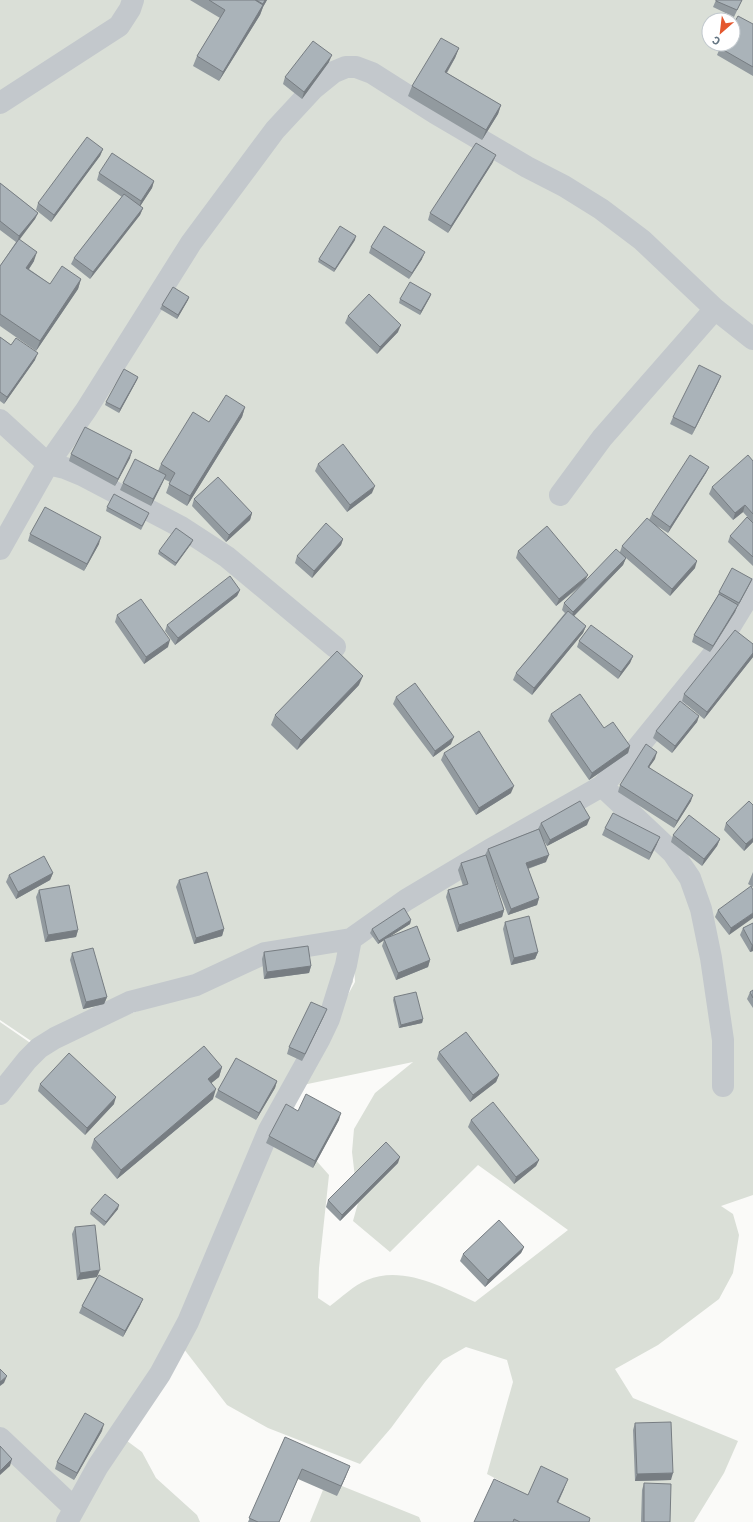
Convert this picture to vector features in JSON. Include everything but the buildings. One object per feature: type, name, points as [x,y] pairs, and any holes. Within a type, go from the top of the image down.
[{"type":"street","points":[[0,103],[119,26],[130,10],[133,0]]},
{"type":"street","points":[[0,549],[48,464],[86,410],[191,243],[274,130],[312,89],[334,72],[346,67],[356,67],[372,73],[435,113],[564,186],[601,209],[642,240],[715,309],[753,339]]},
{"type":"street","points":[[560,495],[602,438],[715,309]]},
{"type":"street","points":[[0,420],[48,464],[65,468],[82,475],[181,527],[226,557],[335,647]]},
{"type":"street","points":[[0,1094],[27,1060],[39,1048],[55,1038],[130,1002],[196,985],[265,953],[351,939],[406,900],[445,876],[602,786],[634,752],[712,656],[753,590]]},
{"type":"street","points":[[602,786],[673,853],[690,878],[701,909],[711,958],[723,1040],[723,1086]]},
{"type":"street","points":[[0,1438],[71,1515],[120,1432],[160,1374],[188,1322],[269,1130],[320,1040],[329,1019],[346,965],[351,939]]},
{"type":"shaded area","points":[[0,0],[753,0],[753,1195],[721,1206],[733,1214],[739,1235],[733,1273],[719,1299],[658,1345],[615,1369],[633,1398],[738,1441],[724,1473],[694,1522],[577,1522],[487,1474],[513,1382],[507,1360],[466,1347],[443,1360],[391,1428],[360,1464],[268,1428],[227,1405],[177,1340],[119,1435],[142,1452],[156,1478],[197,1515],[200,1522],[0,1522],[0,1022],[42,1051],[127,1015],[204,986],[263,954],[351,944],[353,982],[309,1065],[355,982],[353,943],[262,952],[40,1047],[0,1020]],"holes":[[[413,1062],[375,1093],[354,1129],[352,1152],[358,1203],[353,1221],[390,1252],[478,1165],[568,1230],[475,1302],[436,1284],[408,1276],[394,1275],[380,1276],[362,1282],[330,1306],[318,1298],[319,1268],[329,1175],[298,1140],[267,1123],[298,1086]]]},
{"type":"shaded area","points":[[327,1480],[419,1517],[421,1522],[310,1522]]}]
